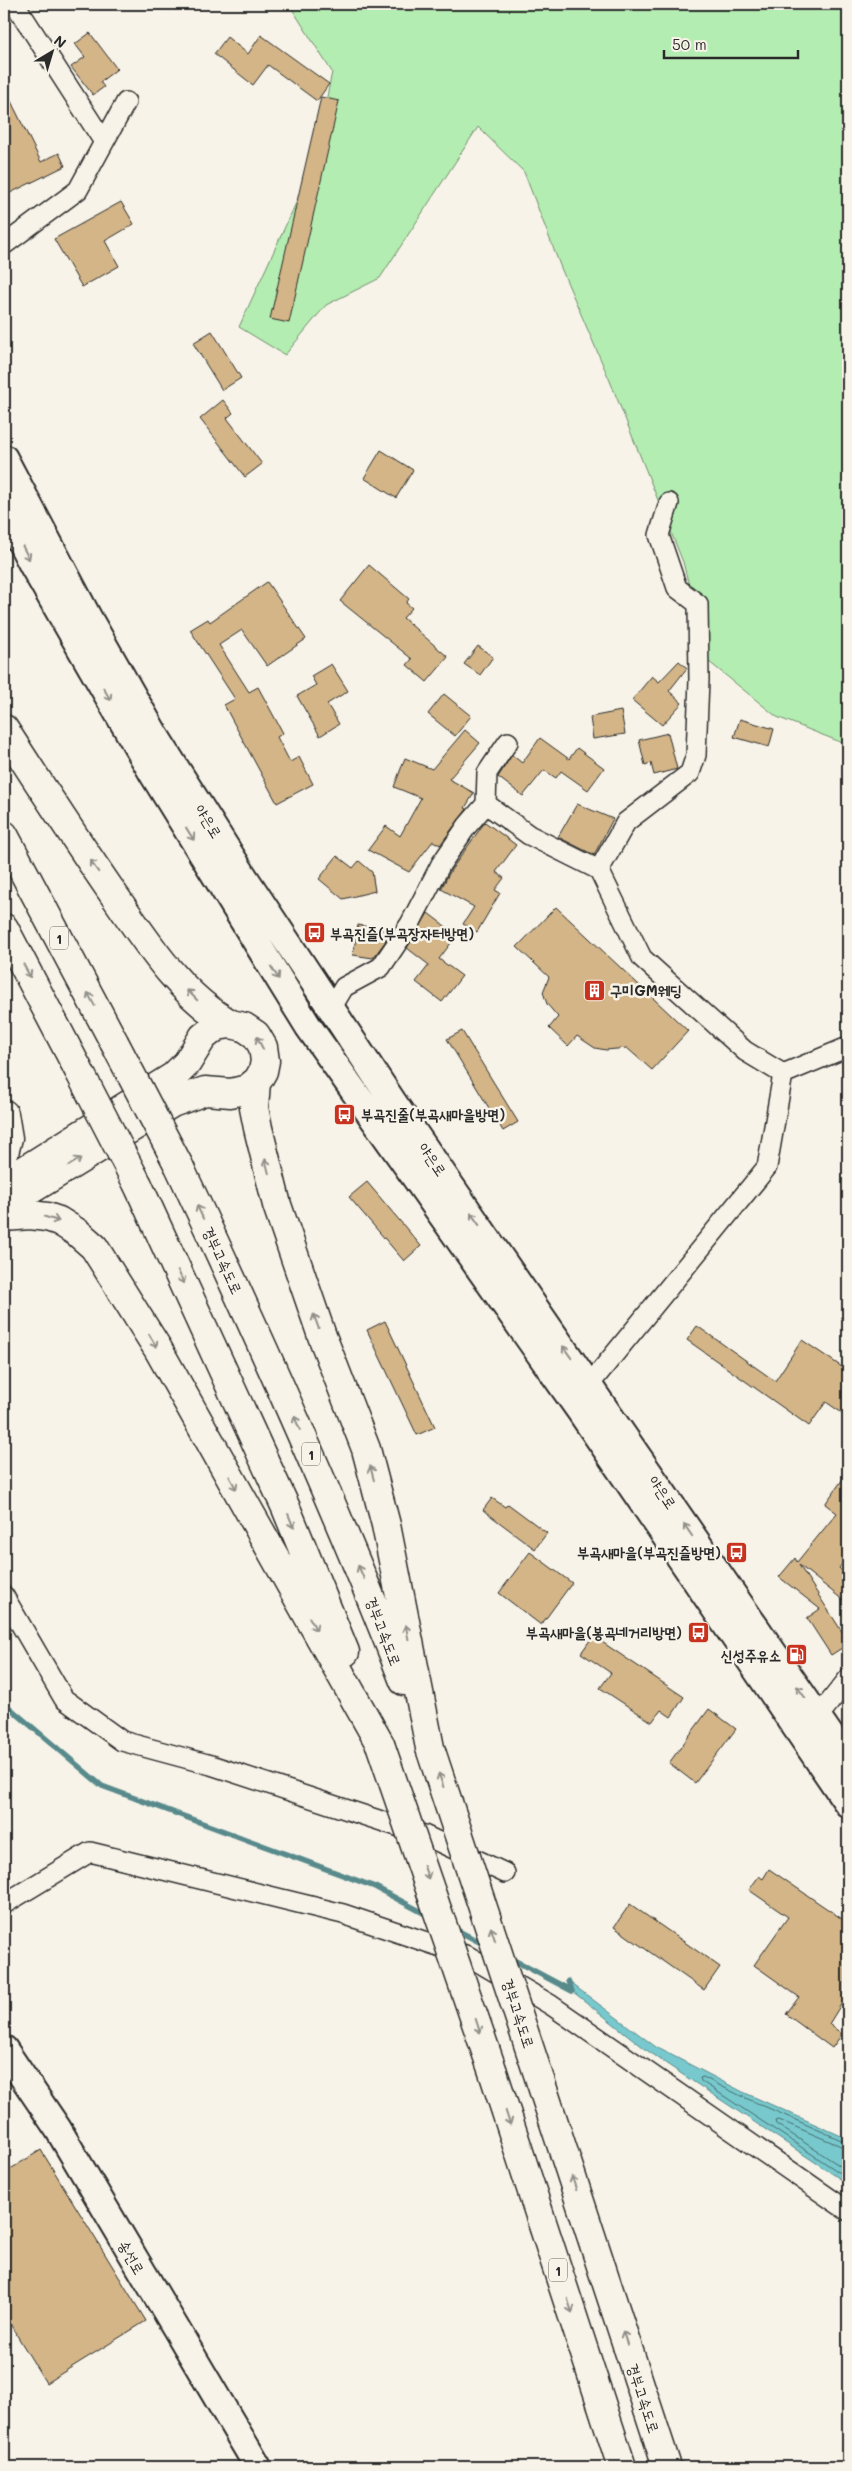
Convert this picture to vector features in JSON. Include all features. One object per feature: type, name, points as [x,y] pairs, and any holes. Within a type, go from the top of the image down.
[{"type":"highway","points":[[4,729],[70,832],[141,933],[187,990],[209,1010],[231,1024],[248,1029],[262,1044],[264,1067],[256,1082],[254,1108],[258,1128],[277,1206],[322,1336],[366,1449],[386,1525],[430,1748]]},
{"type":"highway","name":"경부고속도로","points":[[4,835],[179,1166],[269,1358],[362,1574],[430,1748],[667,2467]]},
{"type":"highway","name":"1","points":[[4,928],[138,1185],[286,1508],[380,1744],[493,2072],[622,2467]]},
{"type":"highway","points":[[4,1183],[167,1081],[188,1063],[206,1033],[217,1026],[231,1024]]},
{"type":"highway","points":[[4,1206],[172,1103],[205,1091],[238,1092],[256,1082]]},
{"type":"highway","points":[[4,1114],[8,1138],[4,1153]]},
{"type":"highway","points":[[4,1217],[47,1216],[78,1233],[94,1248],[158,1348],[380,1744]]},
{"type":"main road","name":"야은로","points":[[4,458],[89,619],[155,735],[243,875],[331,1009],[590,1384],[753,1626],[819,1717],[848,1761]]},
{"type":"main road","name":"야은로","points":[[4,510],[33,566],[154,776],[308,1026],[580,1411],[848,1804]]},
{"type":"main road","name":"송선로","points":[[4,2049],[58,2129],[258,2467]]},
{"type":"street","points":[[15,4],[104,142]]},
{"type":"street","points":[[4,246],[78,190],[126,102]]},
{"type":"street","points":[[599,870],[626,822],[690,773],[696,755],[699,680],[698,604],[677,588],[659,536],[669,503]]},
{"type":"street","points":[[331,1009],[344,987],[380,967],[410,924],[441,864],[467,826],[486,804],[487,773],[508,742]]},
{"type":"street","points":[[486,804],[528,835],[599,870],[642,958],[745,1051],[783,1074]]},
{"type":"street","points":[[783,1074],[848,1046]]},
{"type":"street","points":[[590,1384],[767,1167],[783,1074]]},
{"type":"street","points":[[4,1596],[64,1699],[122,1741],[211,1765],[424,1836],[505,1873]]},
{"type":"street","points":[[802,1737],[848,1679]]},
{"type":"street","points":[[4,1904],[90,1852],[343,1914],[468,1956],[551,2005],[848,2211]]},
{"type":"green space","points":[[289,4],[848,4],[848,745],[777,717],[708,661],[683,562],[610,381],[561,268],[524,172],[478,127],[380,278],[326,305],[285,355],[239,327],[313,166],[332,72]]},
{"type":"water","points":[[568,1981],[656,2047],[743,2092],[848,2139],[848,2184],[653,2055],[572,1991]]},
{"type":"building","points":[[90,33],[117,69],[100,82],[104,87],[93,95],[71,67],[85,57],[75,44]]},
{"type":"building","points":[[261,35],[329,84],[317,101],[268,65],[253,85],[214,54],[227,37],[248,54]]},
{"type":"building","points":[[4,87],[41,162],[59,153],[65,166],[4,196]]},
{"type":"building","points":[[321,97],[339,101],[289,323],[270,319]]},
{"type":"building","points":[[121,202],[134,224],[105,241],[119,266],[82,287],[54,239]]},
{"type":"building","points":[[212,331],[241,378],[222,390],[193,343]]},
{"type":"building","points":[[223,400],[233,413],[227,418],[262,464],[245,477],[200,419]]},
{"type":"building","points":[[381,450],[413,470],[396,498],[364,478]]},
{"type":"building","points":[[369,565],[409,599],[406,603],[412,608],[403,618],[448,657],[427,682],[407,665],[412,659],[340,601]]},
{"type":"building","points":[[267,582],[306,639],[267,666],[242,630],[219,645],[249,692],[258,687],[283,733],[277,737],[290,762],[299,757],[313,784],[277,803],[224,705],[235,699],[190,630],[208,619],[210,622]]},
{"type":"building","points":[[478,646],[493,657],[480,675],[464,664]]},
{"type":"building","points":[[679,661],[687,668],[669,691],[682,703],[662,725],[632,700],[652,676],[659,682]]},
{"type":"building","points":[[331,664],[348,691],[327,704],[339,724],[320,736],[297,696],[316,685],[311,676]]},
{"type":"building","points":[[444,694],[471,716],[455,736],[428,714]]},
{"type":"building","points":[[621,711],[625,734],[593,739],[590,717]]},
{"type":"building","points":[[740,719],[774,729],[769,747],[734,737]]},
{"type":"building","points":[[465,730],[480,743],[449,779],[474,793],[465,808],[467,809],[440,845],[433,841],[409,872],[368,850],[386,826],[400,836],[421,798],[394,787],[405,758],[432,769]]},
{"type":"building","points":[[668,733],[677,769],[654,775],[651,763],[645,765],[639,740]]},
{"type":"building","points":[[540,738],[569,759],[577,748],[604,768],[588,790],[561,771],[556,778],[544,770],[523,796],[498,777],[512,755],[522,763]]},
{"type":"building","points":[[577,804],[613,819],[594,855],[558,837]]},
{"type":"building","points":[[485,822],[516,845],[496,872],[504,878],[495,890],[500,893],[477,932],[463,924],[474,907],[441,889],[451,870]]},
{"type":"building","points":[[337,856],[353,868],[359,861],[372,872],[375,891],[343,899],[319,879]]},
{"type":"building","name":"구미GM웨딩","points":[[556,907],[688,1031],[652,1070],[627,1048],[606,1050],[595,1048],[577,1036],[568,1046],[549,1028],[558,1017],[547,1004],[543,992],[549,977],[517,947]]},
{"type":"building","points":[[428,913],[457,935],[439,959],[462,976],[442,1002],[416,982],[429,965],[407,948]]},
{"type":"building","points":[[358,925],[387,930],[385,942],[373,958],[353,955]]},
{"type":"building","points":[[462,1031],[518,1122],[503,1131],[447,1039]]},
{"type":"building","points":[[367,1182],[421,1246],[404,1261],[349,1197]]},
{"type":"building","points":[[385,1321],[435,1427],[417,1435],[367,1330]]},
{"type":"building","points":[[697,1326],[775,1381],[802,1340],[848,1371],[848,1417],[826,1402],[809,1426],[687,1340]]},
{"type":"building","points":[[848,1472],[848,1556],[839,1568],[848,1576],[848,1604],[799,1565],[848,1641],[848,1644],[831,1655],[807,1618],[820,1609],[779,1577],[795,1558],[797,1562],[837,1513],[825,1504]]},
{"type":"building","points":[[492,1498],[505,1507],[508,1504],[547,1533],[535,1549],[483,1510]]},
{"type":"building","points":[[530,1552],[572,1583],[541,1625],[499,1593]]},
{"type":"building","points":[[593,1636],[684,1697],[671,1717],[661,1710],[652,1722],[600,1688],[611,1673],[581,1653]]},
{"type":"building","points":[[709,1709],[736,1729],[695,1783],[669,1763]]},
{"type":"building","points":[[769,1869],[848,1923],[848,1993],[829,2024],[842,2034],[832,2048],[786,2014],[799,1997],[754,1965],[788,1917],[749,1890],[759,1876],[763,1879]]},
{"type":"building","points":[[630,1904],[720,1967],[704,1990],[614,1927]]},
{"type":"building","points":[[41,2150],[146,2321],[46,2383],[4,2314],[4,2173]]},
{"type":"waterway","points":[[4,1703],[102,1786],[375,1887],[429,1916]]},
{"type":"waterway","points":[[453,1928],[485,1945]]},
{"type":"waterway","points":[[508,1957],[572,1991],[568,1981]]},
{"type":"place","name":"부곡진즐(부곡장자터방면)","points":[[314,933]]},
{"type":"place","name":"구미GM웨딩","points":[[594,990]]},
{"type":"place","name":"부곡진줄(부곡새마을방면)","points":[[345,1114]]},
{"type":"place","name":"부곡새마을(부곡진즐방면)","points":[[737,1552]]},
{"type":"place","name":"부곡새마을(봉곡네거리방면)","points":[[698,1632]]},
{"type":"place","name":"신성주유소","points":[[797,1655]]}]
